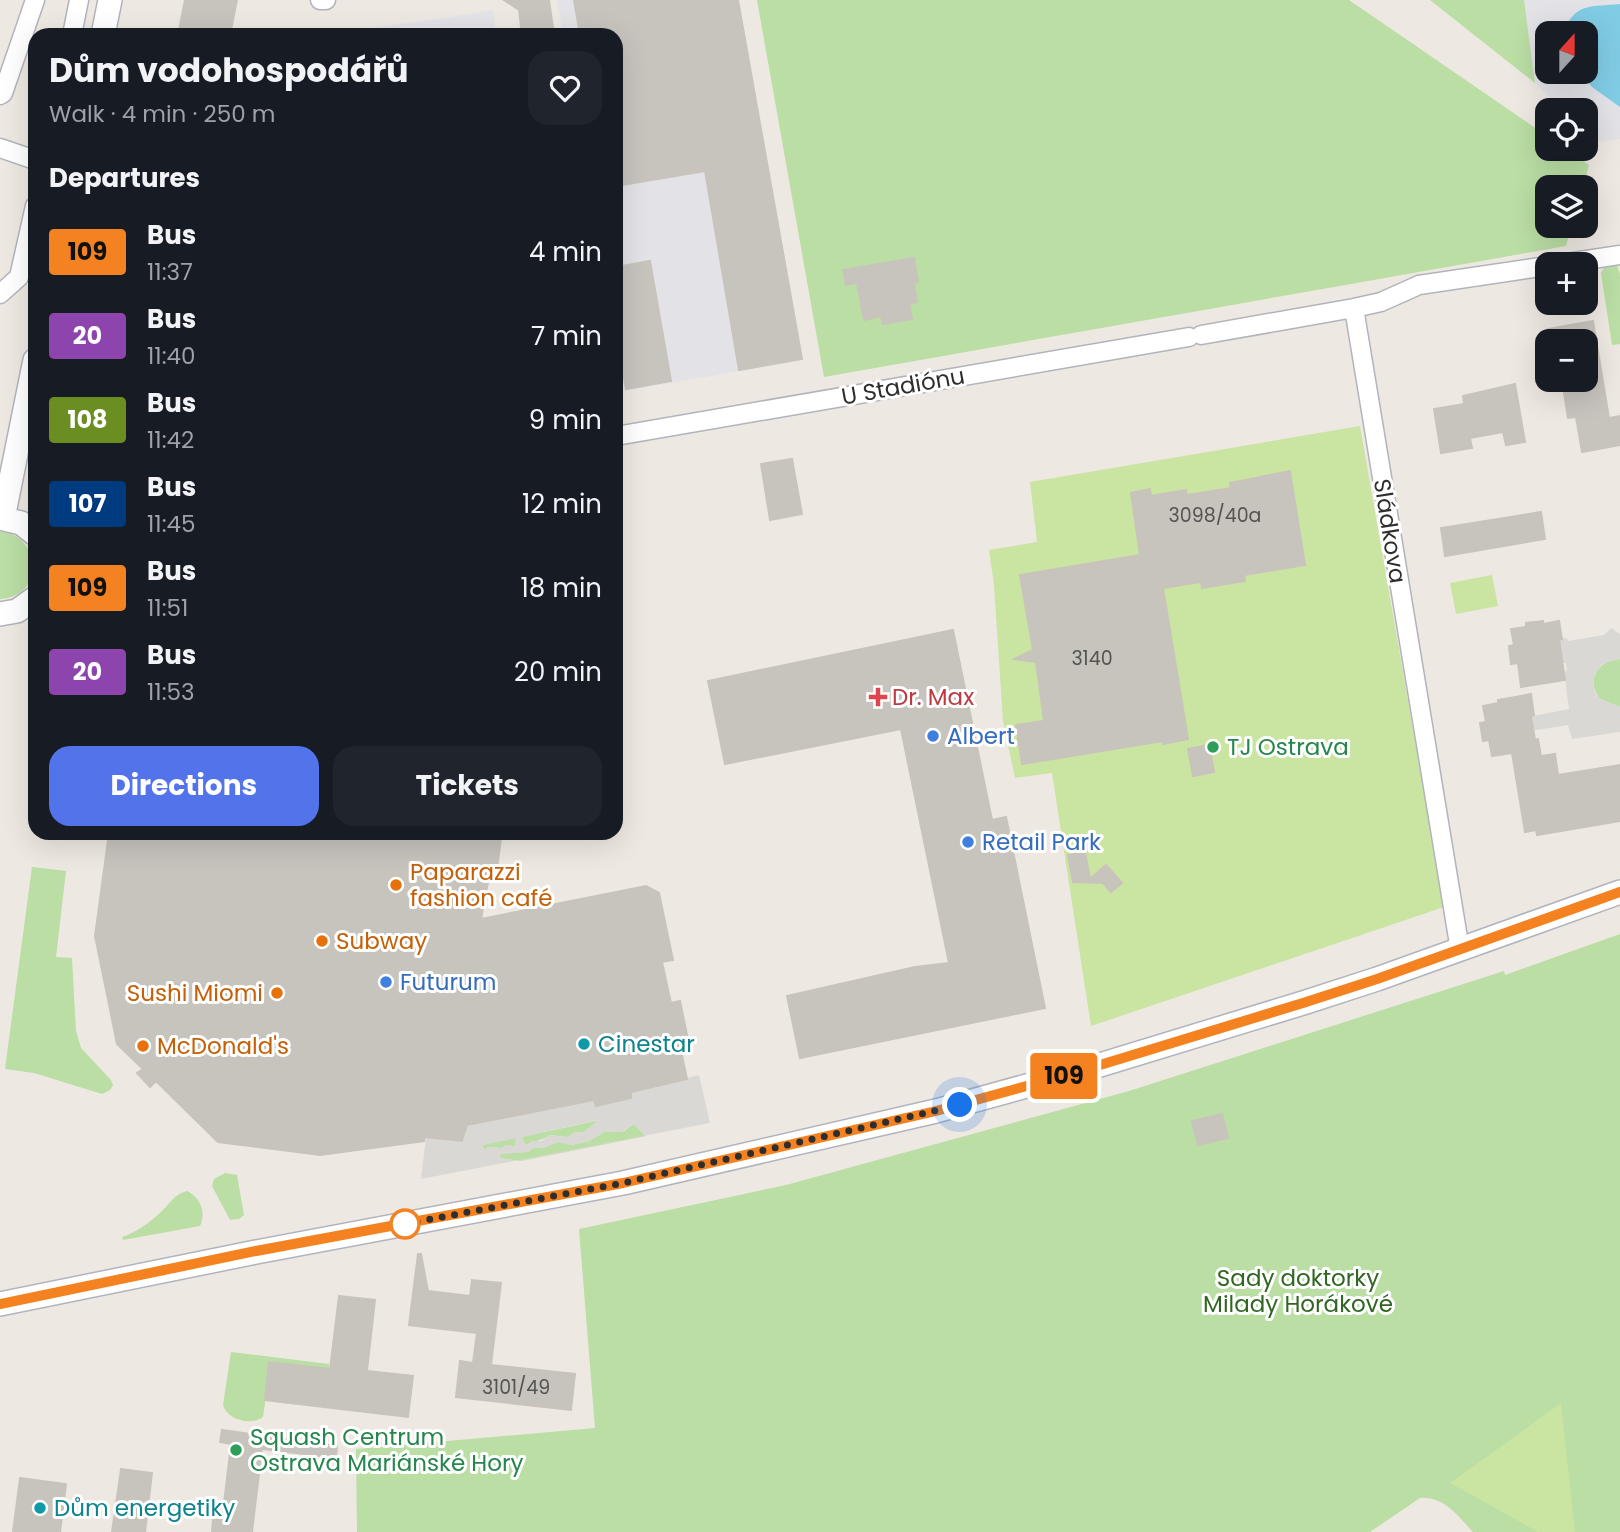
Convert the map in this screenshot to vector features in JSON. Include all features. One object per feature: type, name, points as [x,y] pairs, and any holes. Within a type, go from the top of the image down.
[{"type":"street","points":[[0,95],[3,93],[35,0]]},
{"type":"street","points":[[73,28],[79,0]]},
{"type":"street","points":[[104,28],[110,0]]},
{"type":"street","points":[[320,0],[326,0]]},
{"type":"street","points":[[0,148],[28,158]]},
{"type":"street","points":[[0,294],[19,277],[28,237]]},
{"type":"street","points":[[1598,258],[1620,255]]},
{"type":"street","points":[[1354,308],[1381,302],[1419,285],[1535,268]]},
{"type":"street","name":"U Stadiónu","points":[[623,435],[1354,308]]},
{"type":"street","name":"Sládkova","points":[[1354,308],[1460,950]]},
{"type":"street","points":[[28,394],[2,518],[20,523],[28,529]]},
{"type":"street","points":[[0,614],[17,611],[28,603]]},
{"type":"street","points":[[0,1304],[623,1183],[936,1111],[1188,1039],[1377,979],[1620,892]]},
{"type":"street","points":[[0,1291],[82,1286]]},
{"type":"shaded area","points":[[557,0],[738,0],[802,360],[625,391],[623,28],[562,28]]},
{"type":"shaded area","points":[[1524,0],[1620,0],[1620,139],[1598,142],[1598,98],[1551,98],[1536,84],[1598,84],[1598,21],[1535,21],[1535,83]]},
{"type":"shaded area","points":[[493,10],[495,28],[370,28]]},
{"type":"shaded area","points":[[1611,628],[1620,634],[1620,659],[1602,664],[1595,673],[1593,682],[1595,693],[1600,699],[1620,707],[1620,732],[1572,739],[1568,725],[1530,731],[1528,717],[1569,709],[1564,672],[1567,671],[1566,663],[1563,663],[1556,639],[1567,638],[1568,641],[1604,635]]},
{"type":"shaded area","points":[[699,1075],[710,1123],[645,1136],[634,1124],[621,1132],[604,1132],[589,1141],[571,1145],[559,1142],[544,1148],[533,1148],[528,1152],[501,1154],[500,1158],[517,1160],[421,1179],[427,1128],[444,1139],[462,1141],[466,1125],[594,1100],[596,1106],[631,1098],[631,1092]],"holes":[[[598,1120],[584,1132],[575,1132],[568,1137],[550,1135],[542,1141],[532,1141],[526,1145],[521,1137]],[[517,1138],[515,1146],[487,1147],[484,1150],[483,1145]]]},
{"type":"green space","points":[[757,0],[1349,0],[1535,128],[1535,161],[1583,161],[1589,165],[1586,175],[1535,175],[1535,238],[1568,238],[1566,246],[824,377]]},
{"type":"green space","points":[[1430,0],[1524,0],[1535,83]]},
{"type":"green space","points":[[1616,262],[1620,274],[1620,344],[1612,345],[1601,273],[1605,265]]},
{"type":"green space","name":"TJ Ostrava","points":[[1360,426],[1444,907],[1091,1026],[1052,773],[1015,778],[1003,721],[994,585],[989,550],[1037,542],[1030,482]]},
{"type":"green space","points":[[0,531],[14,536],[28,550],[28,583],[14,596],[0,599]]},
{"type":"green space","points":[[1492,575],[1498,606],[1456,614],[1450,583]]},
{"type":"green space","points":[[1616,658],[1620,659],[1620,707],[1600,699],[1594,686],[1598,669]]},
{"type":"green space","points":[[32,867],[66,871],[56,957],[72,958],[76,1031],[81,1048],[113,1085],[102,1094],[34,1073],[5,1069]]},
{"type":"green space","name":"Sady doktorky Milady Horákové","points":[[1620,934],[1620,1532],[1473,1532],[1443,1504],[1429,1498],[1420,1498],[1370,1532],[357,1532],[356,1449],[595,1428],[579,1229],[786,1185],[1129,1091],[1504,971],[1505,975]]},
{"type":"green space","points":[[600,1120],[584,1132],[575,1132],[568,1137],[550,1135],[526,1145],[521,1137]]},
{"type":"green space","points":[[634,1124],[646,1136],[521,1161],[500,1158],[500,1153],[528,1152],[533,1148],[559,1142],[571,1145],[589,1141],[604,1132],[624,1131]]},
{"type":"green space","points":[[517,1137],[515,1146],[488,1147],[484,1150],[482,1145]]},
{"type":"green space","points":[[225,1173],[237,1175],[244,1215],[239,1219],[230,1220],[212,1186],[214,1179]]},
{"type":"green space","points":[[187,1191],[196,1197],[201,1206],[200,1226],[123,1240],[122,1237],[133,1233],[161,1212],[176,1196]]},
{"type":"green space","points":[[231,1352],[329,1364],[329,1370],[271,1363],[263,1417],[252,1421],[240,1420],[229,1414],[223,1405]]},
{"type":"green space","points":[[1561,1403],[1575,1532],[1538,1532],[1450,1483]]},
{"type":"water","points":[[1620,4],[1620,107],[1589,84],[1598,84],[1598,21],[1569,21],[1579,11],[1593,6]]},
{"type":"building","points":[[185,0],[237,0],[231,28],[179,28]]},
{"type":"building","points":[[504,0],[549,0],[553,28],[521,28],[519,10]]},
{"type":"building","points":[[574,0],[738,0],[802,359],[739,370],[705,171],[623,185],[623,28],[579,28]]},
{"type":"building","points":[[914,258],[918,282],[914,283],[917,302],[909,304],[912,319],[883,324],[881,316],[864,320],[857,283],[846,285],[843,270]]},
{"type":"building","points":[[650,261],[671,381],[626,389],[623,372],[623,266]]},
{"type":"building","points":[[1593,321],[1594,329],[1548,329]]},
{"type":"building","points":[[1598,351],[1609,418],[1620,416],[1620,445],[1582,452],[1576,417],[1568,418],[1564,392],[1598,392]]},
{"type":"building","points":[[1515,384],[1525,442],[1506,445],[1503,432],[1470,438],[1472,448],[1441,453],[1434,409],[1464,404],[1463,396]]},
{"type":"building","points":[[792,459],[802,514],[770,520],[761,464]]},
{"type":"building","points":[[1290,471],[1305,565],[1244,575],[1245,581],[1202,588],[1201,582],[1163,588],[1188,739],[1022,764],[1016,725],[1044,721],[1036,662],[1014,659],[1033,650],[1020,575],[1140,555],[1131,493],[1150,489],[1151,496],[1186,490],[1187,495],[1231,488],[1230,483]]},
{"type":"building","points":[[1541,512],[1545,539],[1445,556],[1441,528]]},
{"type":"building","points":[[1543,621],[1543,624],[1559,621],[1565,680],[1521,687],[1518,663],[1511,664],[1509,646],[1514,645],[1511,629],[1526,627],[1526,623]]},
{"type":"building","name":"Retail Park","points":[[953,630],[992,820],[1006,817],[1045,1008],[800,1058],[787,996],[915,967],[949,963],[901,729],[725,764],[708,681]]},
{"type":"building","points":[[1531,694],[1535,740],[1538,739],[1541,756],[1555,754],[1558,775],[1620,765],[1620,821],[1537,835],[1536,830],[1525,832],[1512,753],[1492,756],[1489,740],[1483,741],[1480,723],[1486,722],[1483,706],[1498,703],[1498,700]]},
{"type":"building","points":[[1209,745],[1214,772],[1193,776],[1188,749]]},
{"type":"building","name":"Futurum","points":[[108,840],[501,840],[496,877],[489,877],[481,919],[646,886],[659,893],[673,960],[662,962],[671,1003],[680,1001],[689,1044],[680,1046],[687,1079],[631,1092],[631,1098],[596,1106],[594,1100],[467,1125],[462,1141],[425,1137],[424,1141],[320,1155],[218,1142],[156,1081],[150,1087],[137,1073],[143,1069],[117,1044],[95,936]]},
{"type":"building","points":[[1085,852],[1090,879],[1106,865],[1122,883],[1111,892],[1103,883],[1073,882],[1068,855]]},
{"type":"building","points":[[1222,1114],[1228,1138],[1198,1145],[1192,1121]]},
{"type":"building","points":[[418,1254],[421,1254],[428,1291],[470,1296],[472,1280],[501,1283],[491,1365],[575,1374],[571,1410],[456,1397],[460,1361],[473,1363],[477,1333],[409,1325]]},
{"type":"building","points":[[339,1296],[375,1300],[367,1371],[413,1376],[408,1417],[265,1400],[269,1362],[330,1369]]},
{"type":"building","points":[[222,1430],[337,1446],[336,1458],[262,1449],[252,1532],[212,1532],[213,1519],[222,1520],[231,1444],[220,1442]]},
{"type":"building","points":[[121,1469],[152,1473],[145,1532],[112,1532]]},
{"type":"building","name":"Dům energetiky","points":[[20,1478],[66,1484],[60,1532],[13,1532]]},
{"type":"bus line","name":"109","points":[[0,1304],[256,1251],[623,1183],[936,1111],[1163,1047],[1303,1003],[1620,892]]},
{"type":"place","name":"Dr. Max","points":[[878,697]]},
{"type":"place","name":"Albert","points":[[933,736]]},
{"type":"place","name":"TJ Ostrava","points":[[1213,747]]},
{"type":"place","name":"Retail Park","points":[[968,842]]},
{"type":"place","name":"Paparazzi fashion café","points":[[396,885]]},
{"type":"place","name":"Subway","points":[[322,941]]},
{"type":"place","name":"Futurum","points":[[386,982]]},
{"type":"place","name":"Sushi Miomi","points":[[277,993]]},
{"type":"place","name":"Cinestar","points":[[584,1044]]},
{"type":"place","name":"McDonald's","points":[[143,1046]]},
{"type":"place","name":"Squash Centrum Ostrava Mariánské Hory","points":[[236,1450]]},
{"type":"place","name":"Dům energetiky","points":[[40,1508]]},
{"type":"route","points":[[405,1224],[623,1183],[960,1105]]}]
